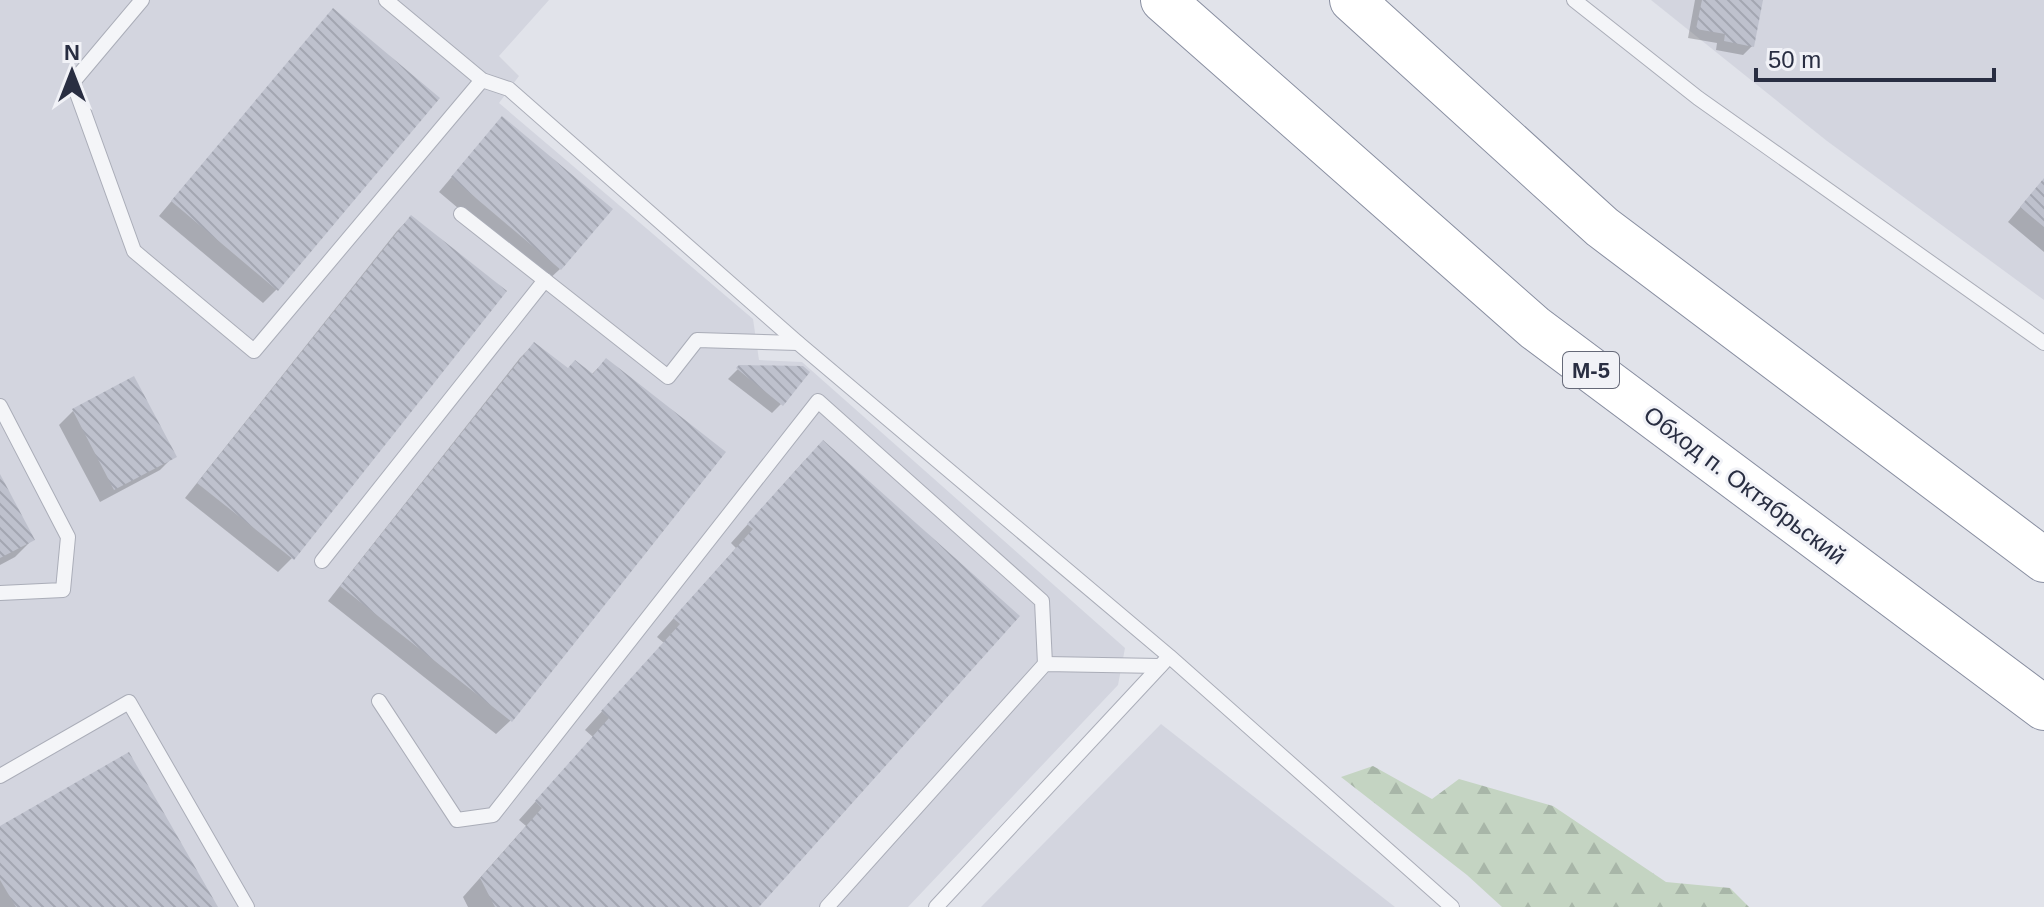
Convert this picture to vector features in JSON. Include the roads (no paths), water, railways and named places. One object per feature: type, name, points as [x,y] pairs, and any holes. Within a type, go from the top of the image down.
[{"type":"highway","name":"Обход п. Октябрьский","points":[[1163,0],[1535,328],[2044,708]]},
{"type":"highway","points":[[1352,0],[1602,227],[2044,560]]},
{"type":"lane","points":[[142,0],[73,82],[134,251],[254,351],[482,80]]},
{"type":"lane","points":[[386,0],[482,80],[509,89],[798,343],[1452,907]]},
{"type":"lane","points":[[1574,0],[1698,98],[2044,343]]},
{"type":"lane","points":[[461,214],[668,377],[697,340],[798,343]]},
{"type":"lane","points":[[322,561],[545,280]]},
{"type":"lane","points":[[379,701],[457,820],[493,815],[818,401],[1042,601],[1045,664],[827,907]]},
{"type":"lane","points":[[0,406],[68,537],[63,590],[0,593]]},
{"type":"lane","points":[[1045,664],[1165,661]]},
{"type":"lane","points":[[936,907],[1165,661]]},
{"type":"lane","points":[[0,776],[129,702],[247,907]]}]
